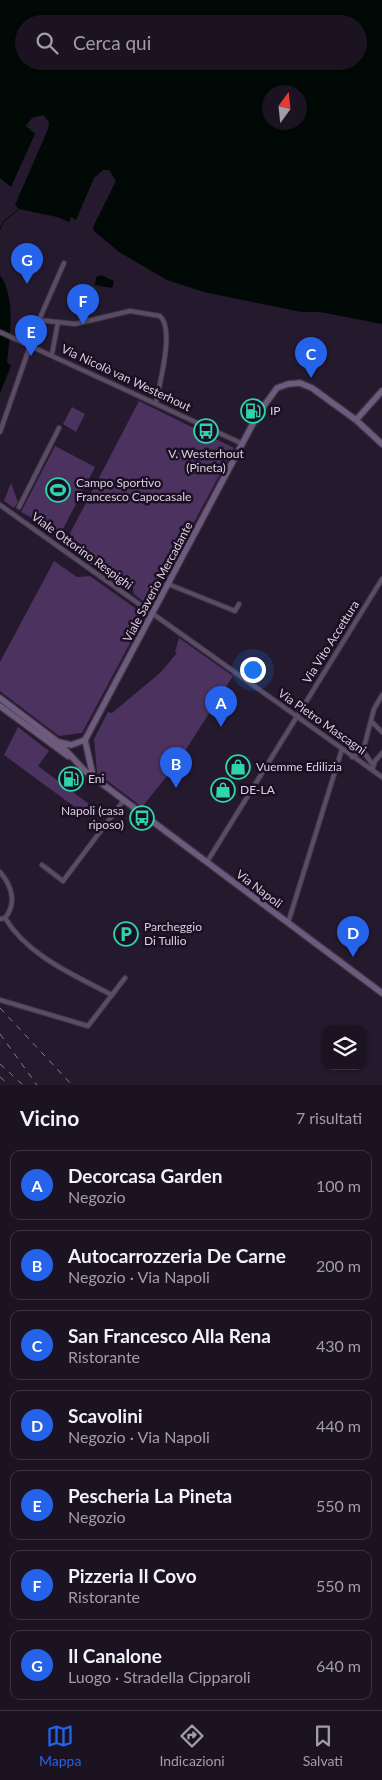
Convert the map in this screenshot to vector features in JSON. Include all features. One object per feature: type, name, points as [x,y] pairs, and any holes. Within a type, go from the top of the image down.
[{"type":"main road","name":"Viale Saverio Mercadante","points":[[85,740],[243,444],[274,391],[292,383],[304,384],[356,420]]},
{"type":"main road","points":[[382,391],[356,420],[382,444]]},
{"type":"main road","name":"Via Napoli","points":[[0,698],[58,742],[72,758]]},
{"type":"main road","name":"Via Napoli","points":[[0,706],[72,758],[124,800],[382,993]]},
{"type":"main road","points":[[58,742],[71,745],[85,740],[93,776]]},
{"type":"street","points":[[0,432],[29,344],[64,263]]},
{"type":"street","points":[[39,320],[75,324],[130,311],[145,312],[163,318],[166,342],[156,403]]},
{"type":"street","points":[[52,354],[58,322]]},
{"type":"street","name":"Via Nicolò van Westerhout","points":[[0,332],[52,354],[243,444]]},
{"type":"street","points":[[19,507],[59,428]]},
{"type":"street","name":"Viale Ottorino Respighi","points":[[0,505],[152,614]]},
{"type":"street","name":"Via Vito Accettura","points":[[207,862],[382,578]]},
{"type":"street","points":[[168,584],[235,611],[238,604]]},
{"type":"street","name":"Via Pietro Mascagni","points":[[152,614],[382,777]]},
{"type":"street","points":[[352,757],[362,752],[372,722],[374,708],[381,699]]},
{"type":"street","points":[[372,722],[382,732]]},
{"type":"street","points":[[288,923],[342,749]]},
{"type":"street","points":[[362,752],[373,765]]},
{"type":"street","points":[[372,770],[373,765],[382,753]]},
{"type":"street","points":[[42,865],[63,881],[124,800]]},
{"type":"street","points":[[0,872],[8,882],[11,892],[11,910],[2,918],[30,947],[65,970],[112,995]]},
{"type":"street","points":[[0,1000],[88,1026],[125,978]]},
{"type":"shaded area","points":[[0,0],[382,0],[382,324],[320,312],[301,312],[204,292],[167,280],[119,252],[94,231],[93,227],[116,181],[109,170],[103,170],[94,178],[76,220],[71,217],[69,222],[57,217],[19,209],[15,205],[48,129],[49,122],[43,115],[32,118],[26,126],[35,134],[11,187],[0,178]]},
{"type":"shaded area","points":[[0,275],[5,284],[10,306],[11,317],[7,362],[11,366],[0,393]]},
{"type":"shaded area","points":[[101,275],[114,281],[112,288],[95,285],[96,277]]},
{"type":"shaded area","points":[[139,401],[234,448],[149,606],[134,594],[132,583],[103,562],[96,568],[64,545]]},
{"type":"shaded area","points":[[72,407],[85,414],[76,432],[63,424]]},
{"type":"shaded area","name":"Campo Sportivo Francesco Capocasale","points":[[55,446],[95,467],[61,533],[21,512]]},
{"type":"shaded area","points":[[11,483],[18,502],[14,508],[4,501]]},
{"type":"shaded area","points":[[54,561],[77,577],[90,576],[145,615],[82,733],[59,736],[0,691],[0,662]]},
{"type":"shaded area","points":[[179,638],[233,676],[176,765],[142,807],[97,773],[94,739],[108,712],[112,713],[160,673],[177,653],[175,652]]},
{"type":"shaded area","points":[[18,727],[49,751],[38,766],[93,807],[87,816],[4,755]]},
{"type":"waterway","points":[[0,229],[3,222],[19,209]]},
{"type":"railway","points":[[0,1008],[72,1085]]},
{"type":"railway","points":[[0,1034],[37,1085]]},
{"type":"railway","points":[[0,1064],[23,1085]]},
{"type":"railway","points":[[0,1077],[9,1085]]},
{"type":"place","name":"Il Canalone","points":[[27,284]]},
{"type":"place","name":"Pizzeria Il Covo","points":[[83,325]]},
{"type":"place","name":"Pescheria La Pineta","points":[[31,356]]},
{"type":"place","name":"San Francesco Alla Rena","points":[[311,378]]},
{"type":"place","name":"IP","points":[[253,411]]},
{"type":"place","name":"V. Westerhout (Pineta)","points":[[206,431]]},
{"type":"place","name":"Campo Sportivo Francesco Capocasale","points":[[58,490]]},
{"type":"place","name":"Decorcasa Garden","points":[[221,727]]},
{"type":"place","name":"Vuemme Edilizia","points":[[238,767]]},
{"type":"place","name":"Eni","points":[[71,779]]},
{"type":"place","name":"Autocarrozzeria De Carne","points":[[176,788]]},
{"type":"place","name":"DE-LA","points":[[223,790]]},
{"type":"place","name":"Napoli (casa riposo)","points":[[142,818]]},
{"type":"place","name":"Parcheggio Di Tullio","points":[[126,934]]},
{"type":"place","name":"Scavolini","points":[[353,957]]}]
